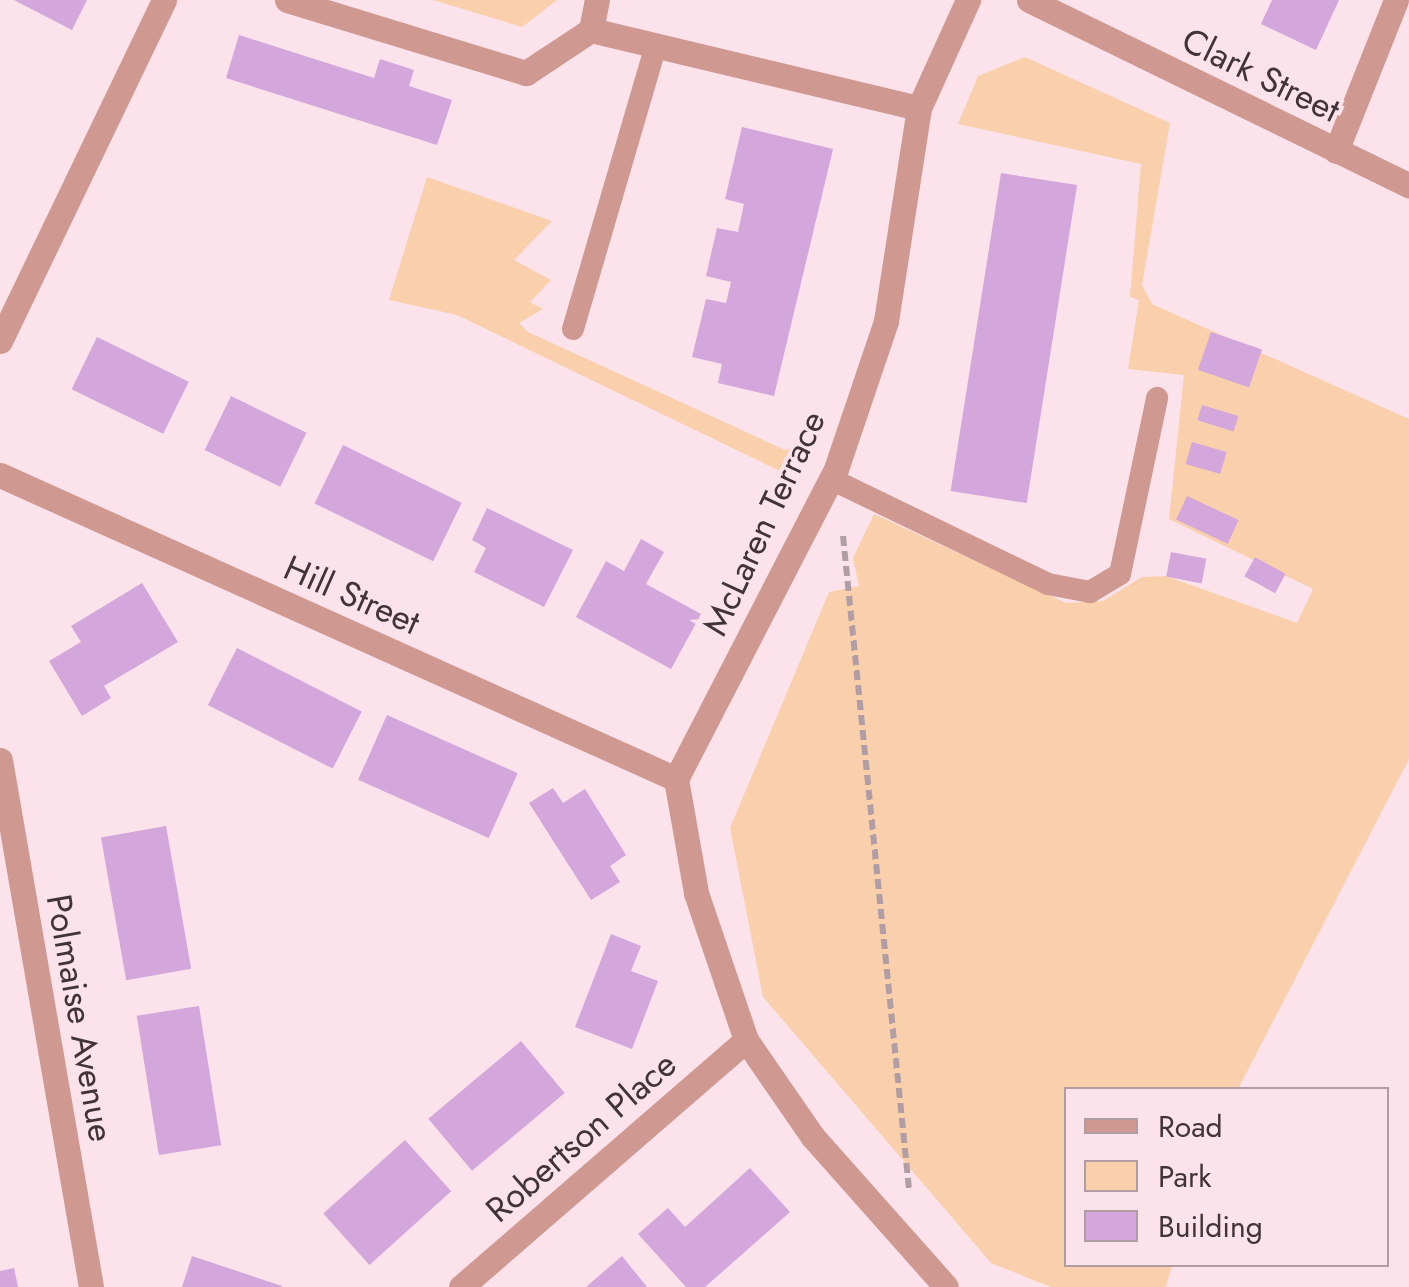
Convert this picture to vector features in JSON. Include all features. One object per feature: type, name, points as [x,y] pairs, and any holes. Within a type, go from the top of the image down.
[{"type":"street","points":[[0,341],[164,0]]},
{"type":"street","points":[[288,0],[526,73],[590,30],[597,0]]},
{"type":"street","name":"McLaren Terrace","points":[[676,779],[831,478],[886,320],[919,108],[968,0]]},
{"type":"street","name":"Clark Street","points":[[1029,0],[1409,185]]},
{"type":"street","points":[[1336,151],[1396,0]]},
{"type":"street","points":[[590,30],[919,108]]},
{"type":"street","name":"Hill Street","points":[[0,476],[676,779]]},
{"type":"street","name":"Polmaise Avenue","points":[[0,760],[91,1287]]},
{"type":"street","points":[[676,779],[696,893],[746,1040],[889,1224],[946,1287]]},
{"type":"street","name":"Robertson Place","points":[[461,1287],[746,1040]]},
{"type":"lane","points":[[573,329],[656,46]]},
{"type":"lane","points":[[831,478],[1048,584],[1090,592],[1120,574],[1157,398]]},
{"type":"path","points":[[815,510],[846,538],[909,1196],[889,1224]]},
{"type":"green space","points":[[433,0],[557,0],[522,27]]},
{"type":"green space","points":[[1025,57],[1170,123],[1142,285],[1152,304],[1409,419],[1409,759],[1239,1087],[1064,1087],[1064,1267],[1171,1267],[1166,1287],[1051,1287],[991,1263],[763,997],[730,828],[829,592],[859,586],[853,558],[874,514],[1066,603],[1103,601],[1142,577],[1166,576],[1297,623],[1313,589],[1169,519],[1184,375],[1128,369],[1139,300],[1130,297],[1141,164],[958,124],[978,76]]},
{"type":"green space","points":[[427,177],[552,221],[514,260],[551,280],[530,302],[543,309],[519,323],[528,332],[785,450],[797,445],[786,474],[457,315],[389,300]]},
{"type":"building","points":[[14,0],[87,0],[72,30]]},
{"type":"building","points":[[1272,0],[1339,0],[1316,50],[1261,24]]},
{"type":"building","points":[[239,35],[374,78],[380,59],[414,70],[409,86],[452,100],[437,145],[226,78]]},
{"type":"building","points":[[742,127],[833,149],[774,396],[718,383],[722,364],[692,357],[706,299],[726,303],[731,282],[706,276],[717,228],[738,232],[744,204],[725,199]]},
{"type":"building","points":[[1001,173],[1077,185],[1027,503],[951,491]]},
{"type":"building","points":[[1211,332],[1262,350],[1249,387],[1198,370]]},
{"type":"building","points":[[97,337],[189,382],[163,434],[72,389]]},
{"type":"building","points":[[231,396],[306,433],[280,487],[205,450]]},
{"type":"building","points":[[1202,405],[1238,416],[1234,431],[1197,420]]},
{"type":"building","points":[[1192,442],[1227,452],[1220,474],[1186,464]]},
{"type":"building","points":[[343,445],[462,503],[433,561],[315,503]]},
{"type":"building","points":[[1187,496],[1239,520],[1228,544],[1176,520]]},
{"type":"building","points":[[487,508],[573,550],[544,607],[474,572],[486,548],[472,540]]},
{"type":"building","points":[[641,539],[664,552],[646,584],[701,614],[671,669],[576,617],[606,561],[624,571]]},
{"type":"building","points":[[1171,552],[1206,559],[1202,583],[1166,577]]},
{"type":"building","points":[[1255,557],[1286,574],[1275,593],[1244,576]]},
{"type":"building","points":[[142,583],[178,642],[104,686],[111,698],[82,716],[49,661],[81,642],[71,626]]},
{"type":"building","points":[[237,648],[362,712],[333,769],[208,705]]},
{"type":"building","points":[[387,715],[518,773],[489,838],[358,780]]},
{"type":"building","points":[[553,788],[563,803],[585,789],[626,855],[610,866],[620,882],[591,900],[529,803]]},
{"type":"building","points":[[166,826],[191,969],[126,980],[101,837]]},
{"type":"building","points":[[611,934],[641,946],[631,971],[658,981],[632,1049],[575,1027]]},
{"type":"building","points":[[199,1006],[221,1145],[159,1155],[137,1016]]},
{"type":"building","points":[[521,1041],[565,1093],[472,1171],[428,1119]]},
{"type":"building","points":[[405,1140],[451,1191],[369,1265],[323,1214]]},
{"type":"building","points":[[750,1168],[790,1212],[705,1287],[686,1287],[638,1234],[668,1208],[685,1227]]},
{"type":"building","points":[[192,1256],[282,1286],[282,1287],[182,1287]]},
{"type":"building","points":[[622,1256],[647,1287],[586,1287]]},
{"type":"building","points":[[14,1268],[18,1287],[0,1287],[0,1271]]}]
